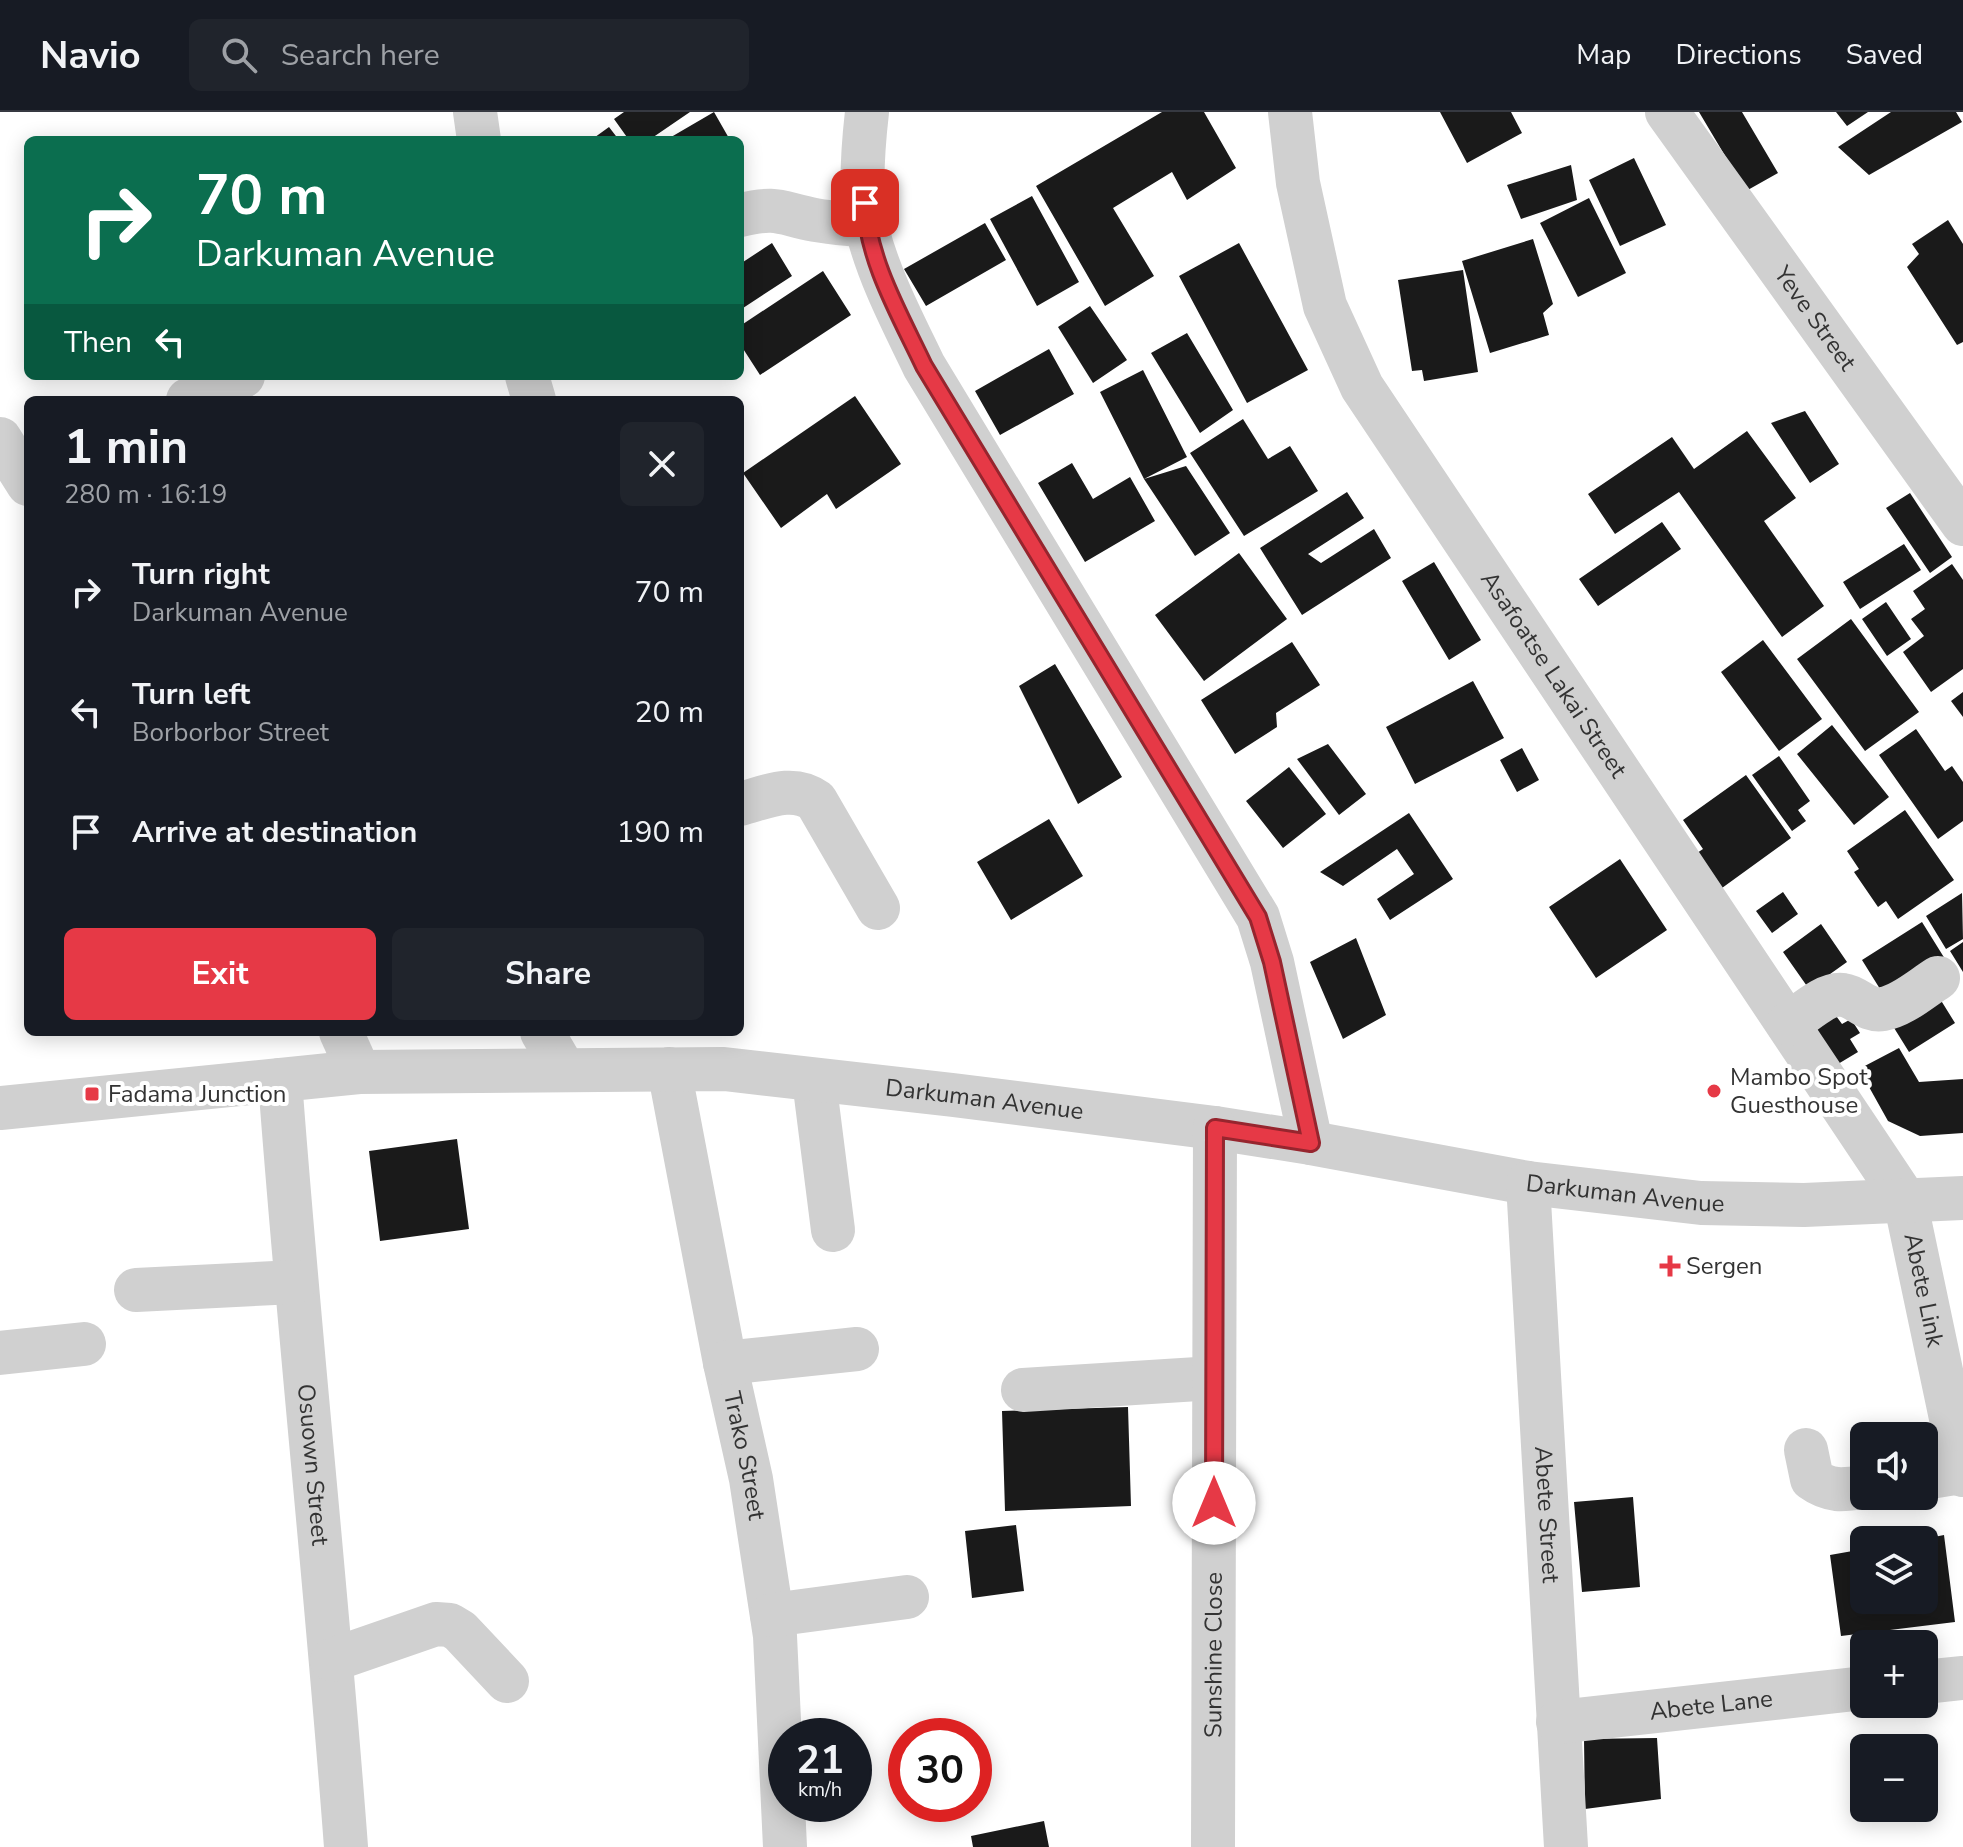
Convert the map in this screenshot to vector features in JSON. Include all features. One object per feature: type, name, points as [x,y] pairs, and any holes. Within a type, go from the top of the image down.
[{"type":"street","points":[[475,112],[478,136]]},
{"type":"street","points":[[867,112],[862,157],[866,226],[885,285],[924,366],[1258,917],[1272,962],[1311,1143]]},
{"type":"street","name":"Asafoatse Lakai Street","points":[[1290,112],[1298,183],[1321,292],[1362,387],[1905,1200]]},
{"type":"street","name":"Yeve Street","points":[[1667,112],[1963,524]]},
{"type":"street","points":[[744,214],[781,210],[813,220],[866,226]]},
{"type":"street","points":[[197,396],[234,380]]},
{"type":"street","points":[[744,803],[793,791],[805,793],[816,801],[878,908]]},
{"type":"street","points":[[1788,1024],[1833,995],[1845,995],[1869,1009],[1880,1010],[1891,1007],[1938,978]]},
{"type":"street","points":[[347,1036],[381,1058]]},
{"type":"street","name":"Darkuman Avenue","points":[[0,1108],[280,1080],[381,1058],[552,1050],[669,1069],[719,1051],[814,1080],[1215,1128],[1528,1183],[1701,1203],[1804,1205],[1963,1198]]},
{"type":"street","name":"Trako Street","points":[[669,1069],[725,1363],[751,1479],[772,1615],[785,1847]]},
{"type":"street","name":"Osuown Street","points":[[280,1080],[346,1847]]},
{"type":"street","points":[[814,1080],[833,1230]]},
{"type":"street","name":"Sunshine Close","points":[[1213,1847],[1215,1128]]},
{"type":"street","name":"Abete Street","points":[[1528,1183],[1566,1847]]},
{"type":"street","name":"Abete Link","points":[[1905,1200],[1953,1379],[1963,1473]]},
{"type":"street","points":[[136,1290],[295,1282]]},
{"type":"street","points":[[0,1353],[84,1344]]},
{"type":"street","points":[[725,1363],[857,1349]]},
{"type":"street","points":[[1023,1390],[1214,1378]]},
{"type":"street","points":[[1806,1450],[1812,1479],[1836,1491],[1850,1489]]},
{"type":"street","points":[[1938,1476],[1963,1473]]},
{"type":"street","points":[[772,1615],[907,1597]]},
{"type":"street","points":[[332,1660],[436,1624],[450,1625],[460,1631],[507,1681]]},
{"type":"street","points":[[1938,1681],[1963,1678]]},
{"type":"street","name":"Abete Lane","points":[[1558,1722],[1850,1690]]},
{"type":"building","points":[[624,112],[690,112],[655,136],[626,136],[614,119]]},
{"type":"building","points":[[714,112],[728,136],[673,136]]},
{"type":"building","points":[[1162,112],[1204,112],[1236,168],[1187,200],[1172,172],[1113,208],[1154,276],[1105,306],[1036,186]]},
{"type":"building","points":[[1440,112],[1511,112],[1522,133],[1467,163]]},
{"type":"building","points":[[1699,112],[1742,112],[1778,173],[1746,191]]},
{"type":"building","points":[[1836,112],[1868,112],[1847,126]]},
{"type":"building","points":[[1891,112],[1956,112],[1962,122],[1869,175],[1838,147]]},
{"type":"building","points":[[609,127],[616,136],[597,136]]},
{"type":"building","points":[[1634,158],[1666,225],[1620,246],[1589,180]]},
{"type":"building","points":[[1571,165],[1577,200],[1521,219],[1507,185]]},
{"type":"building","points":[[1032,196],[1079,282],[1037,306],[990,219]]},
{"type":"building","points":[[1589,198],[1626,273],[1578,297],[1540,223]]},
{"type":"building","points":[[1948,220],[1963,244],[1963,342],[1957,345],[1907,267],[1919,254],[1912,244]]},
{"type":"building","points":[[985,223],[1006,260],[926,306],[904,269]]},
{"type":"building","points":[[1533,239],[1553,304],[1543,313],[1549,335],[1490,353],[1462,261]]},
{"type":"building","points":[[772,243],[792,276],[744,307],[744,261]]},
{"type":"building","points":[[1239,243],[1308,370],[1247,403],[1179,276]]},
{"type":"building","points":[[1463,270],[1478,372],[1424,381],[1422,370],[1412,371],[1398,280]]},
{"type":"building","points":[[823,271],[851,315],[760,375],[744,350],[744,323]]},
{"type":"building","points":[[1090,306],[1127,360],[1093,383],[1058,327]]},
{"type":"building","points":[[1187,333],[1233,410],[1200,433],[1151,353]]},
{"type":"building","points":[[1049,349],[1074,394],[1000,435],[975,391]]},
{"type":"building","points":[[1143,370],[1187,457],[1144,479],[1100,392]]},
{"type":"building","points":[[855,396],[901,464],[836,509],[827,494],[781,528],[744,472]]},
{"type":"building","points":[[1805,411],[1839,464],[1810,483],[1771,423]]},
{"type":"building","points":[[1243,419],[1268,459],[1290,446],[1318,491],[1244,536],[1190,453]]},
{"type":"building","points":[[1747,431],[1796,498],[1764,521],[1824,606],[1782,637],[1679,492],[1615,534],[1588,494],[1672,437],[1694,469]]},
{"type":"building","points":[[1072,463],[1093,499],[1130,477],[1155,521],[1085,562],[1038,483]]},
{"type":"building","points":[[1186,466],[1230,533],[1195,556],[1144,479]]},
{"type":"building","points":[[1347,492],[1364,518],[1308,554],[1321,563],[1374,529],[1391,558],[1302,615],[1260,548]]},
{"type":"building","points":[[1910,493],[1952,557],[1930,573],[1886,508]]},
{"type":"building","points":[[1662,522],[1681,549],[1598,606],[1579,579]]},
{"type":"building","points":[[1904,544],[1921,570],[1860,609],[1843,582]]},
{"type":"building","points":[[1239,553],[1287,619],[1204,681],[1155,615]]},
{"type":"building","points":[[1434,562],[1481,640],[1449,660],[1402,581]]},
{"type":"building","points":[[1952,564],[1963,580],[1963,669],[1931,692],[1903,652],[1924,636],[1911,619],[1925,609],[1913,591]]},
{"type":"building","points":[[1886,602],[1911,639],[1887,656],[1862,619]]},
{"type":"building","points":[[1851,619],[1919,712],[1865,751],[1797,659]]},
{"type":"building","points":[[1763,640],[1822,719],[1779,751],[1721,672]]},
{"type":"building","points":[[1292,642],[1320,685],[1276,713],[1277,727],[1235,754],[1201,700]]},
{"type":"building","points":[[1055,664],[1122,777],[1078,804],[1019,686]]},
{"type":"building","points":[[1473,681],[1504,738],[1415,784],[1386,727]]},
{"type":"building","points":[[1963,692],[1963,717],[1951,701]]},
{"type":"building","points":[[1832,725],[1889,797],[1854,825],[1797,754]]},
{"type":"building","points":[[1916,729],[1945,771],[1952,766],[1963,782],[1963,821],[1938,839],[1879,755]]},
{"type":"building","points":[[1328,744],[1366,794],[1339,815],[1297,759]]},
{"type":"building","points":[[1522,748],[1539,780],[1517,792],[1500,760]]},
{"type":"building","points":[[1779,756],[1810,801],[1798,810],[1806,821],[1792,831],[1752,775]]},
{"type":"building","points":[[1289,767],[1326,814],[1283,848],[1246,801]]},
{"type":"building","points":[[1746,775],[1791,838],[1722,888],[1697,853],[1703,849],[1683,820]]},
{"type":"building","points":[[1905,810],[1954,880],[1898,919],[1886,901],[1878,907],[1854,872],[1859,869],[1847,851]]},
{"type":"building","points":[[1409,813],[1453,879],[1390,920],[1377,899],[1414,874],[1397,849],[1343,886],[1320,872]]},
{"type":"building","points":[[1049,819],[1083,876],[1011,920],[977,862]]},
{"type":"building","points":[[1620,859],[1667,930],[1596,978],[1549,907]]},
{"type":"building","points":[[1783,892],[1798,914],[1772,933],[1756,911]]},
{"type":"building","points":[[1962,893],[1963,939],[1946,949],[1926,916]]},
{"type":"building","points":[[1922,922],[1945,959],[1885,997],[1862,960]]},
{"type":"building","points":[[1821,924],[1847,962],[1809,989],[1783,952]]},
{"type":"building","points":[[1356,938],[1386,1015],[1343,1039],[1310,962]]},
{"type":"building","points":[[1963,942],[1963,972],[1950,951]]},
{"type":"building","points":[[1937,994],[1955,1023],[1909,1052],[1891,1023]]},
{"type":"building","points":[[1831,1009],[1842,1024],[1851,1019],[1860,1033],[1850,1039],[1858,1052],[1833,1067],[1806,1025]]},
{"type":"building","points":[[1899,1048],[1919,1082],[1963,1079],[1963,1133],[1920,1136],[1888,1121],[1859,1069]]},
{"type":"building","points":[[457,1139],[469,1229],[380,1241],[369,1151]]},
{"type":"building","points":[[1128,1407],[1131,1506],[1005,1511],[1002,1411]]},
{"type":"building","points":[[1633,1497],[1640,1587],[1582,1592],[1574,1502]]},
{"type":"building","points":[[1016,1525],[1024,1591],[972,1598],[965,1531]]},
{"type":"building","points":[[1944,1535],[1955,1622],[1890,1630],[1850,1630],[1850,1635],[1841,1636],[1830,1555],[1850,1551],[1850,1614],[1938,1614],[1938,1536]]},
{"type":"building","points":[[1657,1738],[1661,1799],[1585,1809],[1584,1739]]},
{"type":"building","points":[[1044,1821],[1049,1847],[973,1847],[971,1836]]},
{"type":"place","name":"Mambo Spot Guesthouse","points":[[1714,1091]]},
{"type":"place","name":"Fadama Junction","points":[[92,1094]]},
{"type":"place","name":"Sergen","points":[[1670,1266]]},
{"type":"route","points":[[865,203],[866,226],[885,285],[924,366],[1258,917],[1272,962],[1311,1143],[1215,1128],[1214,1503]]}]
